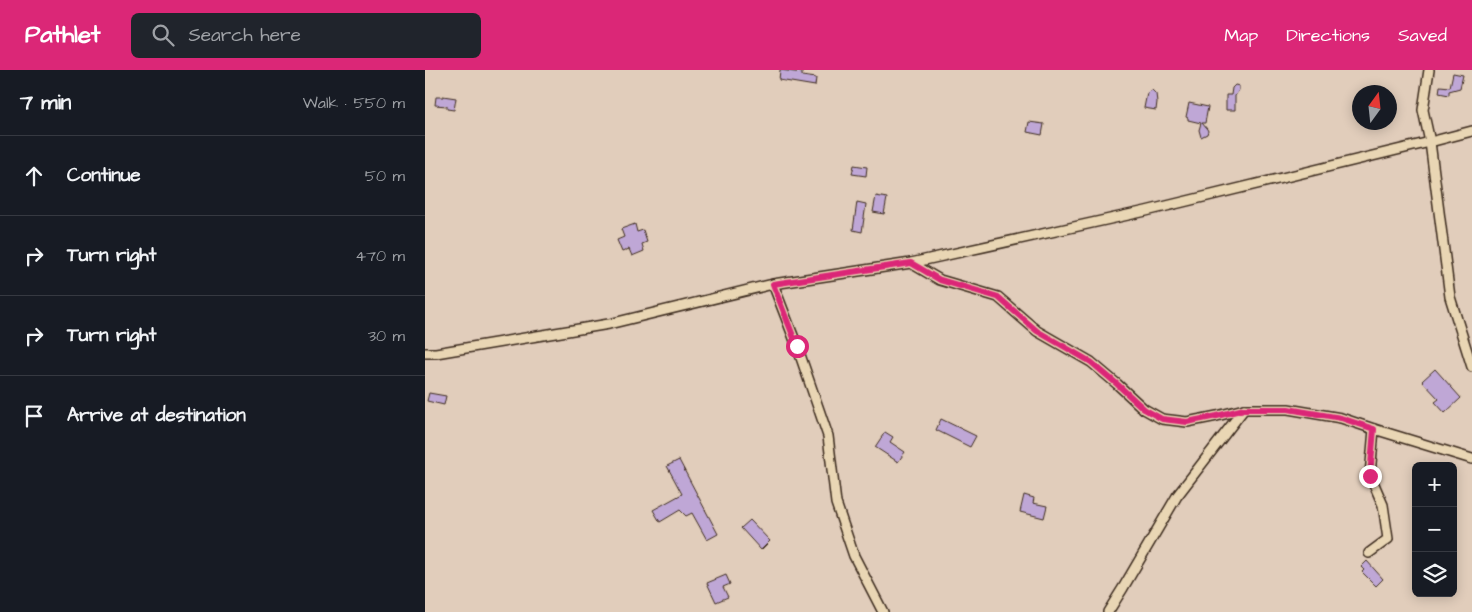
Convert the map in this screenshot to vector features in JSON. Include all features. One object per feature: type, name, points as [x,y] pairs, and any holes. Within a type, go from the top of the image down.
[{"type":"street","points":[[1429,70],[1423,110],[1430,142],[1450,297],[1472,367]]},
{"type":"street","points":[[425,353],[609,324],[773,284],[911,263],[1146,211],[1472,131]]},
{"type":"street","points":[[911,263],[940,280],[998,297],[1037,331],[1091,362],[1144,409],[1162,419],[1187,422],[1244,409],[1288,409],[1341,418],[1472,459]]},
{"type":"street","points":[[773,284],[828,436],[836,503],[854,556],[883,612]]},
{"type":"street","points":[[1108,612],[1177,496],[1244,409]]},
{"type":"street","points":[[1369,553],[1388,539],[1383,506],[1370,476],[1374,429]]},
{"type":"building","points":[[780,70],[802,73],[802,76],[816,78],[815,86],[779,80]]},
{"type":"building","points":[[1453,73],[1463,75],[1460,88],[1449,91],[1449,95],[1439,93],[1440,86],[1450,87]]},
{"type":"building","points":[[1235,85],[1239,86],[1239,90],[1235,96],[1235,110],[1226,110],[1226,95],[1231,95],[1232,88]]},
{"type":"building","points":[[1152,90],[1156,94],[1156,110],[1144,108],[1147,93]]},
{"type":"building","points":[[436,97],[456,98],[454,110],[447,109],[447,106],[435,105]]},
{"type":"building","points":[[1189,103],[1208,107],[1205,123],[1202,123],[1208,131],[1207,134],[1201,137],[1199,130],[1201,123],[1188,120],[1186,117]]},
{"type":"building","points":[[1029,122],[1044,124],[1042,135],[1027,132]]},
{"type":"building","points":[[854,165],[867,167],[866,176],[852,174]]},
{"type":"building","points":[[876,196],[887,198],[884,214],[873,212]]},
{"type":"building","points":[[857,202],[866,204],[862,232],[853,230]]},
{"type":"building","points":[[635,224],[637,232],[643,230],[647,242],[642,244],[644,251],[632,256],[629,249],[622,252],[617,240],[624,237],[621,229]]},
{"type":"building","points":[[1435,369],[1461,398],[1445,413],[1435,402],[1439,399],[1422,381]]},
{"type":"building","points":[[429,393],[446,396],[444,405],[427,401]]},
{"type":"building","points":[[941,419],[976,436],[970,447],[936,430]]},
{"type":"building","points":[[885,432],[893,437],[890,442],[905,452],[898,462],[875,447]]},
{"type":"building","points":[[679,460],[718,534],[707,540],[692,513],[686,516],[680,510],[660,522],[653,510],[682,494],[667,466]]},
{"type":"building","points":[[1024,495],[1034,498],[1033,503],[1047,506],[1044,518],[1020,512]]},
{"type":"building","points":[[750,520],[770,541],[761,550],[741,528]]},
{"type":"building","points":[[1367,561],[1383,579],[1376,586],[1362,572],[1364,570],[1361,567]]},
{"type":"building","points":[[726,575],[730,584],[723,587],[728,597],[716,602],[707,583]]},
{"type":"route","points":[[797,346],[773,284],[911,263],[940,280],[998,297],[1037,331],[1091,362],[1144,409],[1162,419],[1187,422],[1244,409],[1288,409],[1341,418],[1374,429],[1370,476]]}]
